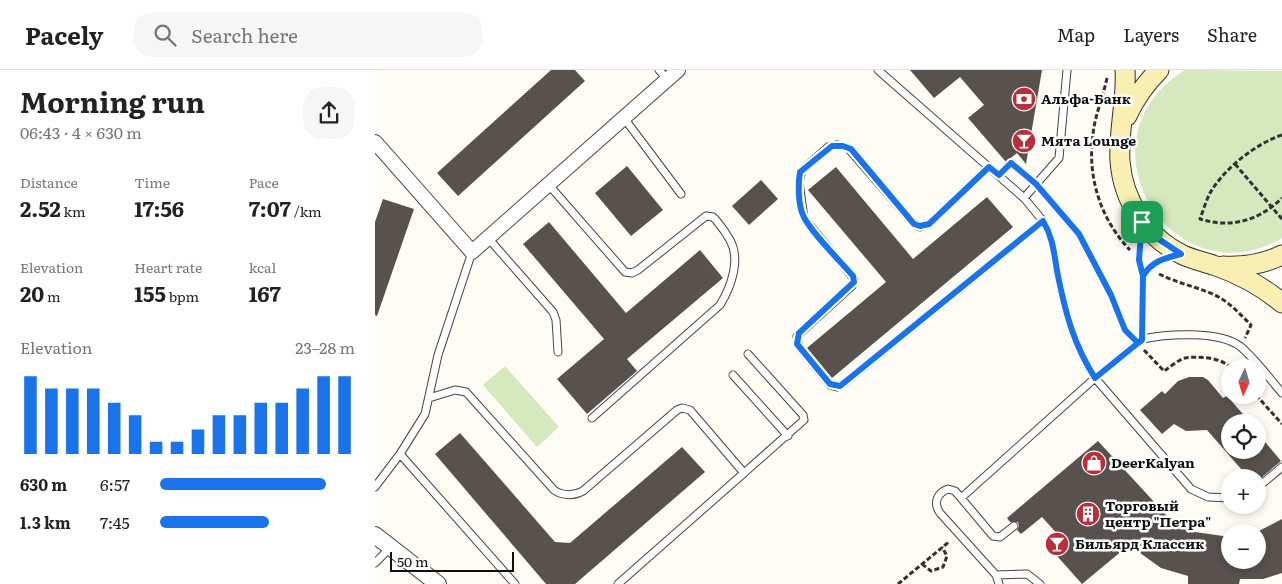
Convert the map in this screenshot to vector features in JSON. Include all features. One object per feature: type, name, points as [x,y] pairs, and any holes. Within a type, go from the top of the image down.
[{"type":"main road","points":[[1125,70],[1120,161],[1123,182],[1131,203],[1142,222],[1157,238],[1181,254],[1216,266],[1252,282],[1271,293],[1282,303]]},
{"type":"main road","points":[[1121,139],[1126,117],[1135,97],[1159,70]]},
{"type":"main road","points":[[1216,266],[1237,267],[1259,263],[1282,255]]},
{"type":"street","points":[[375,142],[472,252],[624,118],[663,75],[678,70]]},
{"type":"street","points":[[375,536],[432,582]]},
{"type":"lane","points":[[878,70],[999,175],[1024,198],[1043,221],[1053,239],[1059,280],[1072,335],[1082,358],[1095,378],[1191,489],[1208,497],[1221,498]]},
{"type":"lane","points":[[1024,198],[1059,158],[1067,70]]},
{"type":"lane","points":[[624,118],[681,194]]},
{"type":"lane","points":[[989,167],[929,224],[923,226],[914,224],[847,147],[837,145],[828,147],[802,170],[799,182],[804,218],[854,279],[852,286],[797,336],[799,347],[830,384],[837,387],[842,385],[1043,221]]},
{"type":"lane","points":[[548,184],[625,272],[633,273],[638,270],[706,216],[713,217],[716,220],[733,246],[733,276],[727,295],[721,305],[592,418]]},
{"type":"lane","points":[[1140,341],[1143,276],[1139,260],[1142,222]]},
{"type":"lane","points":[[487,237],[553,312],[556,320],[558,352]]},
{"type":"lane","points":[[375,487],[400,454],[423,418],[438,356],[472,252]]},
{"type":"lane","points":[[1143,276],[1149,267],[1156,262],[1181,254]]},
{"type":"lane","points":[[961,498],[1095,378],[1140,341],[1179,335],[1226,340],[1241,347],[1282,393]]},
{"type":"lane","points":[[618,584],[803,421],[804,417],[748,354]]},
{"type":"lane","points":[[733,375],[787,436]]},
{"type":"lane","points":[[429,398],[455,390],[465,392],[551,487],[563,494],[572,495],[583,491],[677,410],[682,408],[693,413],[744,473]]},
{"type":"lane","points":[[400,454],[515,584]]},
{"type":"lane","points":[[1266,480],[1282,467]]},
{"type":"lane","points":[[999,584],[996,575],[937,509],[936,501],[945,490],[955,491],[993,536],[999,536],[1014,526]]},
{"type":"lane","points":[[375,563],[390,548]]},
{"type":"lane","points":[[996,575],[1027,574],[1040,584]]},
{"type":"path","points":[[1282,135],[1272,138],[1235,164],[1210,194],[1200,219],[1211,222],[1244,221],[1258,216],[1282,198]]},
{"type":"path","points":[[999,175],[1011,163],[1036,184],[1079,234],[1111,295],[1125,330],[1140,341],[1164,371],[1183,358],[1204,358],[1221,362]]},
{"type":"path","points":[[1235,164],[1282,219]]},
{"type":"path","points":[[1264,404],[1282,424]]},
{"type":"path","points":[[898,584],[942,547],[946,553],[946,563],[939,570],[931,571],[922,564]]},
{"type":"green space","points":[[1185,70],[1282,71],[1282,238],[1242,252],[1205,249],[1173,231],[1150,204],[1137,171],[1137,135],[1152,100]]},
{"type":"green space","points":[[505,366],[559,427],[537,447],[483,385]]},
{"type":"building","points":[[551,70],[575,70],[585,81],[458,196],[437,173]]},
{"type":"building","points":[[910,70],[1042,70],[1026,164],[1017,153],[1006,162],[968,118],[984,105],[960,77],[934,98]]},
{"type":"building","points":[[627,166],[663,210],[631,236],[595,193]]},
{"type":"building","points":[[836,167],[913,259],[987,197],[1013,227],[832,378],[807,348],[886,282],[808,190]]},
{"type":"building","points":[[761,180],[778,199],[749,225],[732,206]]},
{"type":"building","points":[[383,199],[414,209],[377,316],[375,315],[375,222]]},
{"type":"building","points":[[549,222],[626,313],[700,250],[723,278],[627,359],[637,371],[587,414],[557,379],[604,339],[523,244]]},
{"type":"building","points":[[1189,377],[1203,377],[1208,380],[1221,396],[1221,404],[1234,404],[1243,414],[1221,414],[1221,446],[1207,430],[1186,431],[1174,424],[1162,434],[1140,410],[1162,391],[1165,394],[1178,381]]},
{"type":"building","points":[[460,433],[555,542],[570,543],[682,447],[705,472],[575,584],[546,584],[435,454]]},
{"type":"building","name":"Торговый центр \"Петра\"","points":[[1098,441],[1169,518],[1195,532],[1221,536],[1221,569],[1266,569],[1266,527],[1282,519],[1282,573],[1263,579],[1240,579],[1239,584],[1188,584],[1188,576],[1161,568],[1129,545],[1082,584],[1049,547],[1060,537],[1042,517],[1021,534],[1017,530],[1018,522],[1010,522],[1007,518]]},
{"type":"building","points":[[1266,443],[1281,461],[1266,474],[1266,469],[1241,469],[1232,459],[1266,459]]},
{"type":"place","name":"Альфа-Банк","points":[[1024,99]]},
{"type":"place","name":"Мята Lounge","points":[[1024,141]]},
{"type":"place","name":"DeerKalyan","points":[[1094,463]]},
{"type":"place","name":"Торговый центр \"Петра\"","points":[[1088,514]]},
{"type":"place","name":"Бильярд Классик","points":[[1057,544]]},
{"type":"route","points":[[1142,222],[1139,260],[1143,276],[1142,340],[1138,343],[1125,330],[1111,295],[1079,234],[1036,184],[1011,163],[999,175],[989,167],[929,224],[917,226],[851,149],[837,145],[828,147],[800,172],[801,209],[807,223],[853,276],[854,282],[852,286],[799,333],[797,344],[830,384],[837,387],[840,386],[1043,221],[1053,239],[1057,273],[1072,335],[1082,358],[1095,378],[1142,340],[1143,276],[1149,267],[1168,257],[1181,254],[1157,238],[1142,222]]}]
